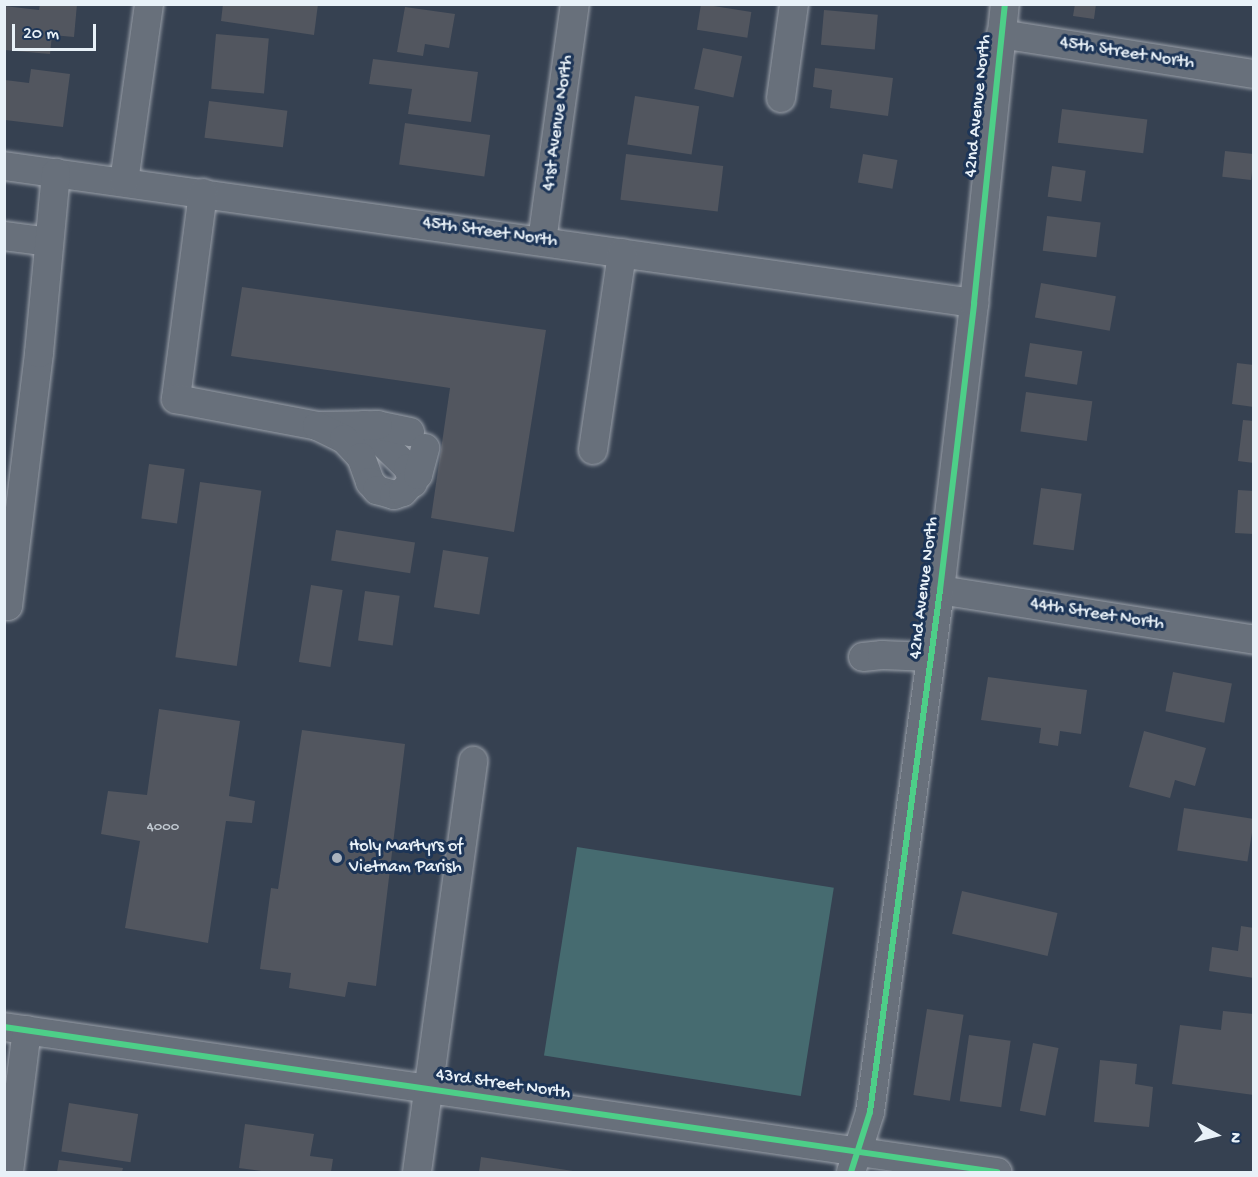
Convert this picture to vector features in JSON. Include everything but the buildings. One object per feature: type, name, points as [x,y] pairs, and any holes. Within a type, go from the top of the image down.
[{"type":"street","points":[[124,182],[149,4]]},
{"type":"street","name":"41st Avenue North","points":[[542,241],[575,4]]},
{"type":"street","points":[[781,98],[794,4]]},
{"type":"street","name":"42nd Avenue North","points":[[854,1162],[870,1112],[940,590],[974,303],[1005,4]]},
{"type":"street","name":"45th Street North","points":[[1001,34],[1254,74]]},
{"type":"street","name":"45th Street North","points":[[4,166],[974,303]]},
{"type":"street","points":[[4,605],[8,606],[56,173]]},
{"type":"street","points":[[203,193],[176,399],[317,426],[395,426],[417,440],[423,464],[413,483],[403,492],[394,495],[377,490],[370,482],[361,457],[344,439],[317,426]]},
{"type":"street","points":[[4,236],[50,242]]},
{"type":"street","points":[[593,450],[622,254]]},
{"type":"street","points":[[364,425],[408,468],[413,483]]},
{"type":"street","name":"44th Street North","points":[[940,590],[1254,640]]},
{"type":"street","points":[[863,657],[882,655],[931,657]]},
{"type":"street","points":[[417,1173],[473,761]]},
{"type":"street","points":[[9,1173],[16,1029]]},
{"type":"street","name":"43rd Street North","points":[[16,1029],[428,1090],[854,1162],[997,1173]]},
{"type":"green space","points":[[577,847],[834,888],[801,1096],[544,1055]]},
{"type":"cycle path","points":[[851,1172],[870,1112],[940,590],[974,303],[1005,4]]},
{"type":"cycle path","points":[[4,1027],[997,1172]]},
{"type":"place","name":"Holy Martyrs of Vietnam Parish","points":[[337,858]]}]
